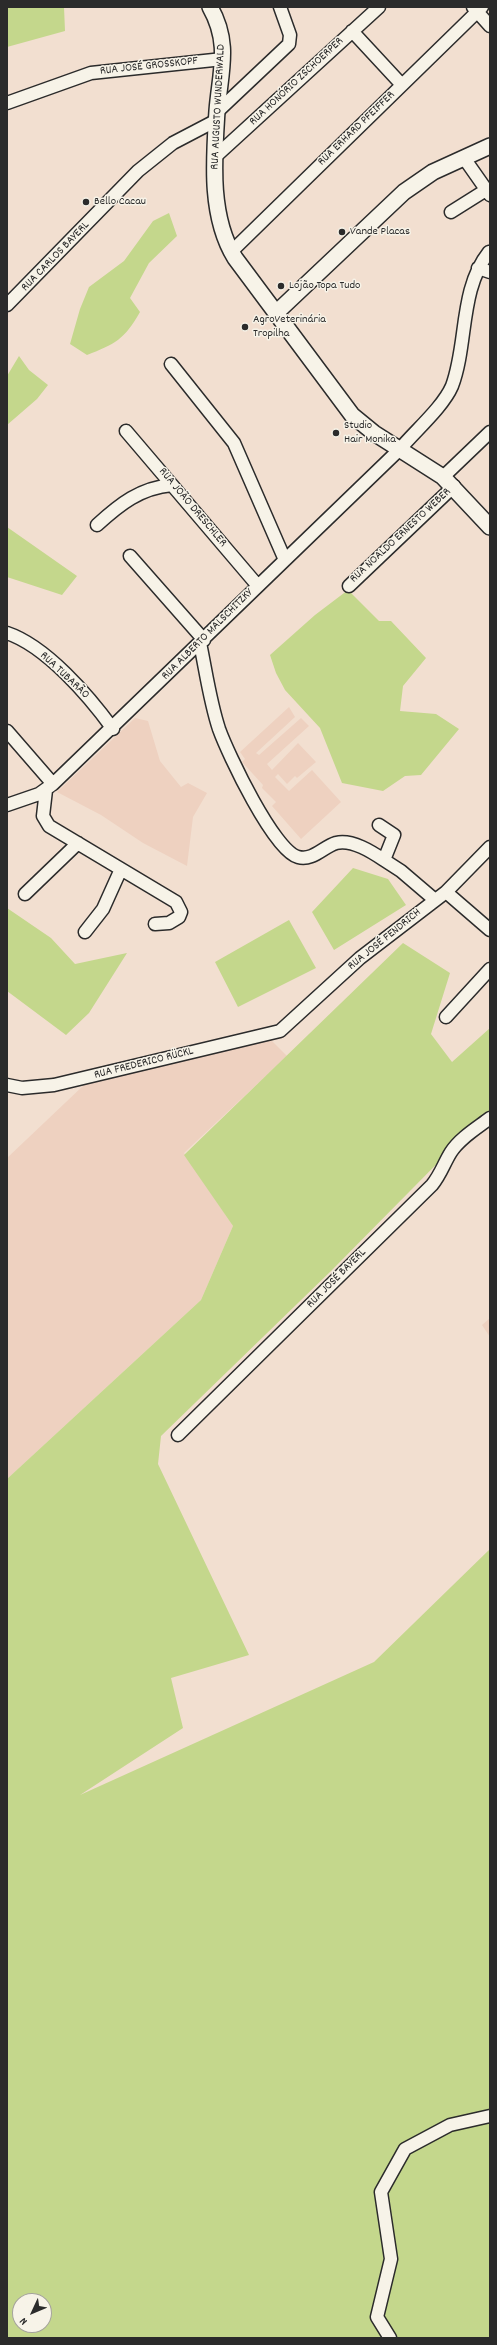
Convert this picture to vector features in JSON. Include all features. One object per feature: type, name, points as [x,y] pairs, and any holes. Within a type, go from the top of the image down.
[{"type":"main road","name":"RUA AUGUSTO WUNDERWALD","points":[[214,10],[224,43],[217,116],[217,210],[222,233],[231,252],[352,415],[449,481],[490,527]]},
{"type":"main road","points":[[276,313],[404,192],[433,172],[490,146]]},
{"type":"street","name":"RUA CARLOS BAYERL","points":[[7,305],[138,171],[174,143],[217,116],[289,44],[290,35],[280,7]]},
{"type":"street","name":"RUA HONÓRIO ZSCHOERPER","points":[[216,156],[379,7]]},
{"type":"street","points":[[478,9],[490,26]]},
{"type":"street","name":"RUA ERHARD PFEIFFER","points":[[231,252],[478,9]]},
{"type":"street","points":[[352,31],[402,85]]},
{"type":"street","name":"RUA JOSÉ GROSSKOPF","points":[[9,99],[91,74],[223,59]]},
{"type":"street","points":[[451,212],[488,192],[464,158]]},
{"type":"street","name":"RUA ALBERTO MALSCHITZKY","points":[[7,805],[50,787],[112,729],[400,449],[442,401],[451,386],[472,285],[478,268],[489,252]]},
{"type":"street","points":[[478,268],[490,272]]},
{"type":"street","points":[[171,364],[234,443],[285,560]]},
{"type":"street","name":"RUA JOÃO DRESCHLER","points":[[126,431],[258,586]]},
{"type":"street","name":"RUA NOALDO ERNESTO WEBER","points":[[349,586],[449,481],[490,432]]},
{"type":"street","points":[[97,525],[122,503],[138,493],[172,485]]},
{"type":"street","points":[[130,556],[202,641],[216,719],[228,750],[255,805],[284,849],[295,856],[302,858],[314,855],[338,842],[349,843],[374,853],[401,871],[435,900]]},
{"type":"street","name":"RUA TUBARÃO","points":[[7,634],[26,642],[71,679],[112,729]]},
{"type":"street","points":[[7,731],[50,787],[44,820],[48,826],[171,898],[179,907],[181,912],[175,921],[155,924]]},
{"type":"street","points":[[379,825],[394,835],[384,860]]},
{"type":"street","points":[[25,894],[78,843]]},
{"type":"street","name":"RUA JOSÉ FENDRICH","points":[[280,1031],[360,958],[446,892],[490,847]]},
{"type":"street","points":[[86,932],[102,909],[121,869]]},
{"type":"street","points":[[446,892],[490,930]]},
{"type":"street","points":[[446,1017],[490,969]]},
{"type":"street","name":"RUA FREDERICO RÜCKL","points":[[8,1088],[30,1088],[54,1085],[280,1031]]},
{"type":"street","name":"RUA JOSÉ BAYERL","points":[[178,1435],[432,1185],[442,1172],[451,1152],[490,1118]]},
{"type":"street","points":[[390,2338],[378,2317],[391,2260],[381,2192],[405,2149],[450,2125],[490,2116]]},
{"type":"shaded area","points":[[289,707],[295,717],[256,753],[259,755],[301,718],[309,726],[267,764],[272,770],[298,743],[316,762],[297,778],[295,776],[287,784],[278,774],[275,777],[289,791],[312,770],[341,802],[301,839],[272,806],[276,802],[262,788],[263,785],[242,762],[245,759],[240,752]]},
{"type":"shaded area","points":[[135,718],[148,721],[160,761],[181,787],[188,783],[207,793],[193,817],[187,866],[143,843],[101,815],[57,792]]},
{"type":"shaded area","points":[[266,1035],[287,1056],[184,1153],[233,1226],[201,1300],[7,1479],[7,1158],[85,1084]]},
{"type":"shaded area","points":[[490,1318],[490,1337],[482,1325]]},
{"type":"green space","points":[[7,7],[64,7],[65,31],[7,47]]},
{"type":"green space","points":[[169,213],[177,236],[149,263],[130,298],[140,312],[129,329],[112,344],[87,355],[70,344],[80,309],[89,287],[124,261],[153,221]]},
{"type":"green space","points":[[19,356],[29,370],[48,385],[37,399],[7,425],[7,376]]},
{"type":"green space","points":[[7,527],[77,576],[62,595],[7,577]]},
{"type":"green space","points":[[348,590],[379,621],[391,621],[426,658],[403,686],[400,711],[436,714],[459,729],[421,775],[405,776],[383,791],[342,783],[320,728],[285,690],[276,673],[270,655],[315,615]]},
{"type":"green space","points":[[353,868],[388,879],[406,905],[334,950],[312,912]]},
{"type":"green space","points":[[7,908],[51,938],[75,964],[127,953],[89,1013],[66,1035],[7,991]]},
{"type":"green space","points":[[289,920],[316,968],[238,1007],[215,962]]},
{"type":"green space","points":[[403,943],[450,973],[431,1034],[452,1062],[490,1028],[490,1110],[332,1270],[161,1436],[158,1464],[249,1655],[171,1678],[183,1728],[80,1795],[374,1662],[490,1549],[490,2338],[7,2338],[7,1479],[201,1300],[233,1226],[184,1155]]},
{"type":"place","name":"Bello Cacau","points":[[86,202]]},
{"type":"place","name":"Vande Placas","points":[[342,232]]},
{"type":"place","name":"Lojão Topa Tudo","points":[[281,286]]},
{"type":"place","name":"AgroVeterinária Tropilha","points":[[245,327]]},
{"type":"place","name":"Studio Hair Monika","points":[[336,433]]}]
